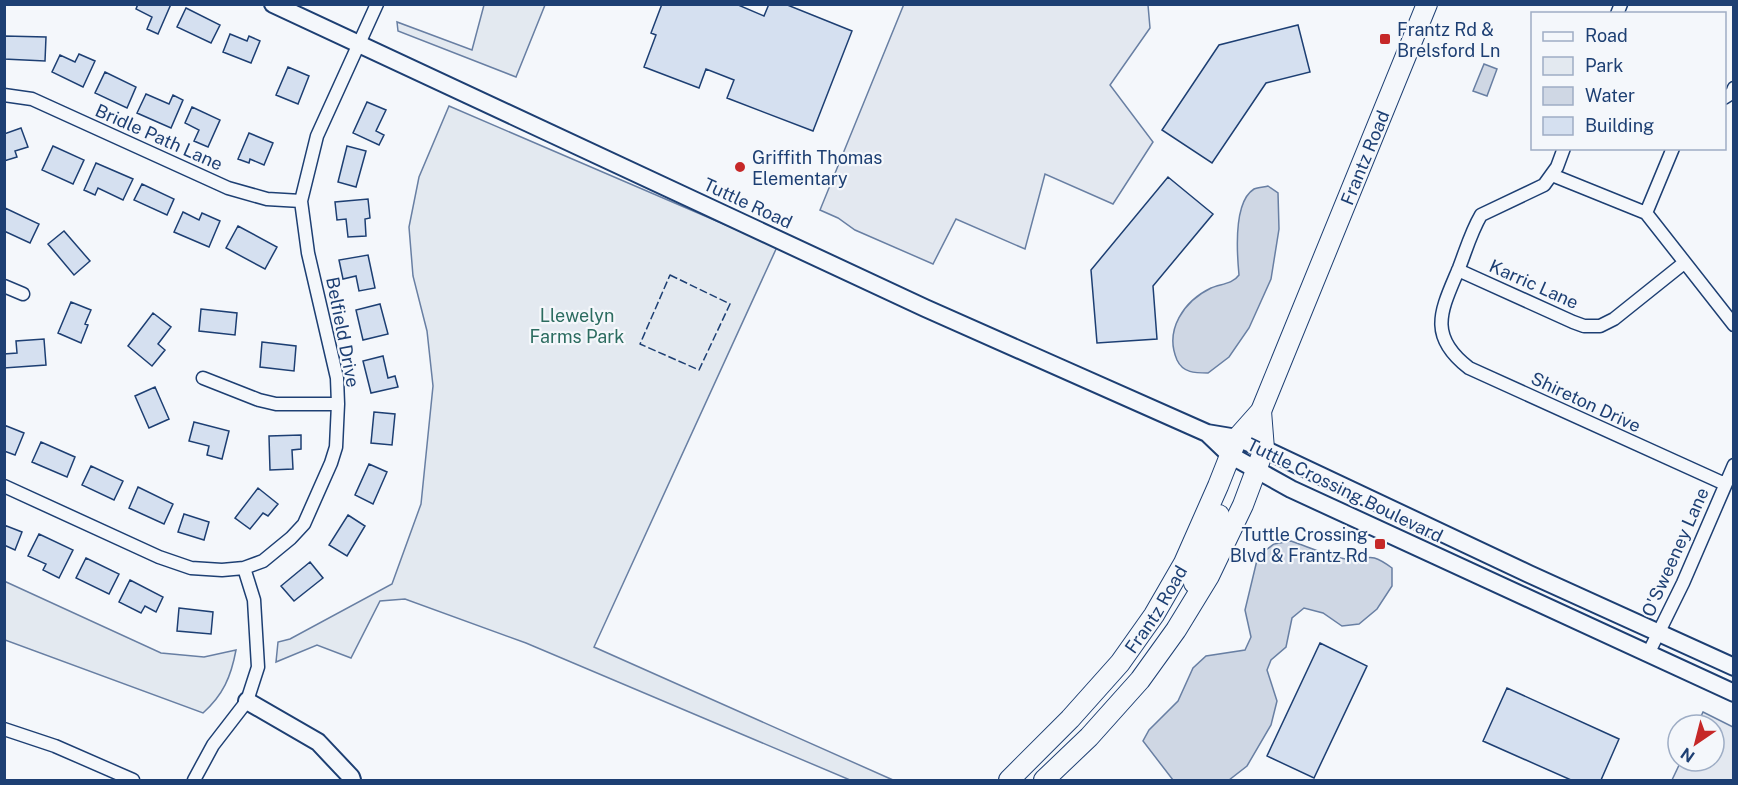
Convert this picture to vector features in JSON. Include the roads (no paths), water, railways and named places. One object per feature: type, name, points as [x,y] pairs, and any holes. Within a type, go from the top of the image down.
[{"type":"main road","name":"Tuttle Road","points":[[273,4],[925,308],[1207,433]]},
{"type":"main road","name":"Frantz Road","points":[[1015,779],[1119,663],[1154,615],[1184,563],[1235,451],[1262,411],[1427,4]]},
{"type":"main road","name":"Frantz Road","points":[[1044,780],[1089,737],[1140,680],[1183,620],[1209,576],[1264,449],[1262,411]]},
{"type":"main road","name":"Tuttle Crossing Boulevard","points":[[1207,433],[1235,451],[1256,470],[1301,494],[1734,693]]},
{"type":"main road","name":"Tuttle Crossing Boulevard","points":[[1235,451],[1264,449],[1518,569],[1734,667]]},
{"type":"main road","points":[[1183,620],[1235,451]]},
{"type":"main road","points":[[247,701],[318,742],[352,780]]},
{"type":"street","name":"Belfield Drive","points":[[4,486],[159,557],[191,568],[222,570],[244,568],[263,561],[304,524],[336,447],[338,404],[337,378],[308,253],[301,201],[317,136],[377,4]]},
{"type":"street","name":"Bridle Path Lane","points":[[4,95],[32,99],[228,188],[267,199],[301,201]]},
{"type":"street","points":[[1458,270],[1481,215],[1544,185],[1552,175],[1563,150]]},
{"type":"street","points":[[1646,213],[1672,150]]},
{"type":"street","points":[[1552,175],[1646,213],[1734,325]]},
{"type":"street","name":"Karric Lane","points":[[1458,270],[1573,322],[1584,326],[1600,326],[1614,319],[1684,263]]},
{"type":"street","name":"Shireton Drive","points":[[1458,270],[1443,306],[1441,324],[1444,338],[1454,356],[1469,368],[1725,484]]},
{"type":"street","points":[[4,286],[23,294]]},
{"type":"street","points":[[203,378],[259,400],[276,404],[338,404]]},
{"type":"street","name":"O'Sweeney Lane","points":[[1648,654],[1700,546],[1734,465]]},
{"type":"street","points":[[194,780],[213,745],[247,701],[258,667],[254,600],[244,568]]},
{"type":"street","points":[[4,729],[55,746],[133,780]]},
{"type":"water","points":[[1484,64],[1497,69],[1487,96],[1473,91]]},
{"type":"water","points":[[1268,186],[1278,193],[1279,229],[1271,279],[1249,328],[1229,357],[1208,373],[1186,370],[1177,360],[1174,349],[1173,338],[1179,318],[1192,301],[1201,294],[1230,282],[1239,275],[1239,216],[1247,196],[1254,189]]},
{"type":"water","points":[[1291,541],[1340,558],[1372,558],[1384,562],[1392,568],[1392,586],[1377,609],[1359,624],[1342,626],[1323,613],[1304,608],[1292,618],[1286,647],[1271,660],[1267,670],[1277,701],[1271,725],[1247,766],[1229,780],[1173,780],[1143,741],[1149,730],[1178,701],[1193,668],[1206,656],[1245,650],[1251,637],[1245,610],[1258,556],[1274,544]]},
{"type":"place","name":"Frantz Rd & Brelsford Ln","points":[[1385,39]]},
{"type":"place","name":"Griffith Thomas Elementary","points":[[740,167]]},
{"type":"place","name":"Tuttle Crossing Blvd & Frantz Rd","points":[[1380,544]]},
{"type":"park label","name":"Llewelyn Farms Park","points":[[577,325]]}]
